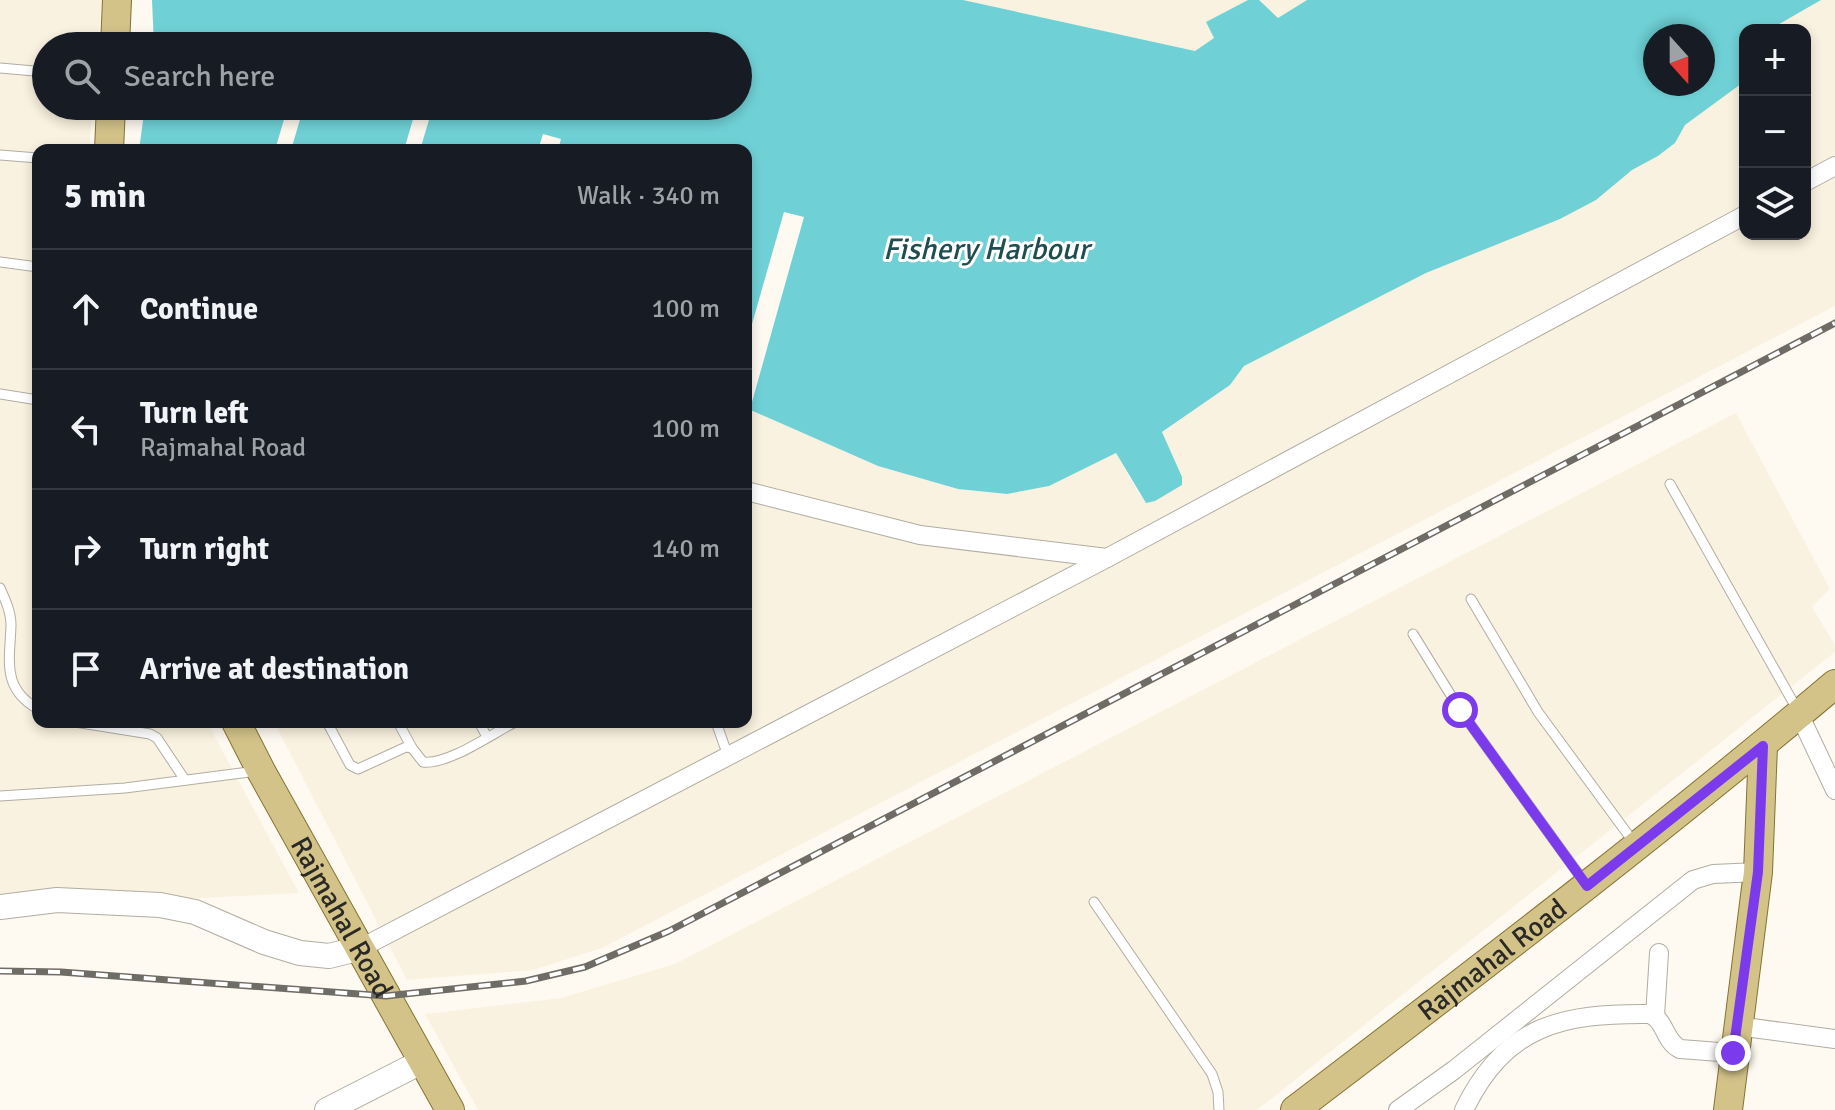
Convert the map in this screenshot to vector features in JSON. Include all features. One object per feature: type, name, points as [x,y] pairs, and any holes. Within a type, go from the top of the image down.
[{"type":"main road","points":[[116,32],[117,0]]},
{"type":"main road","points":[[109,144],[110,120]]},
{"type":"main road","name":"Rajmahal Road","points":[[1304,1107],[1637,847],[1835,684]]},
{"type":"main road","name":"Rajmahal Road","points":[[239,728],[450,1110]]},
{"type":"main road","points":[[1728,1110],[1758,872],[1763,746]]},
{"type":"street","points":[[1811,179],[1835,166]]},
{"type":"street","points":[[0,907],[57,900],[160,905],[195,912],[264,942],[300,953],[329,956],[361,948],[1107,558],[1739,218]]},
{"type":"street","points":[[752,493],[920,535],[1107,558]]},
{"type":"street","points":[[1799,714],[1835,790]]},
{"type":"street","points":[[1398,1110],[1454,1070],[1693,880],[1713,874],[1758,872]]},
{"type":"street","points":[[1659,953],[1655,1016],[1673,1046],[1680,1049],[1735,1040],[1835,1039]]},
{"type":"street","points":[[1464,1110],[1505,1051],[1535,1030],[1576,1019],[1639,1014],[1655,1016]]},
{"type":"street","points":[[327,1110],[423,1061]]},
{"type":"lane","points":[[0,68],[32,71]]},
{"type":"lane","points":[[0,155],[32,158]]},
{"type":"lane","points":[[0,262],[32,266]]},
{"type":"lane","points":[[0,407],[4,394],[32,399]]},
{"type":"lane","points":[[1670,484],[1799,714]]},
{"type":"lane","points":[[0,588],[11,622],[7,666],[14,686],[32,703]]},
{"type":"lane","points":[[1471,599],[1538,712],[1637,847]]},
{"type":"lane","points":[[1413,634],[1469,722],[1587,886]]},
{"type":"lane","points":[[112,728],[150,734],[164,748],[185,780]]},
{"type":"lane","points":[[330,728],[354,769],[363,768],[401,749],[412,748]]},
{"type":"lane","points":[[401,728],[423,762],[429,763],[504,728]]},
{"type":"lane","points":[[482,728],[487,737]]},
{"type":"lane","points":[[718,728],[728,756]]},
{"type":"lane","points":[[0,796],[125,788],[261,771]]},
{"type":"lane","points":[[1094,902],[1212,1074],[1218,1092],[1219,1110]]},
{"type":"shaded area","points":[[0,0],[102,0],[99,32],[32,32],[32,120],[92,120],[90,144],[32,144],[32,728],[210,728],[299,893],[0,908]]},
{"type":"shaded area","points":[[963,0],[1248,0],[1206,22],[1214,38],[1195,51]]},
{"type":"shaded area","points":[[1259,0],[1307,0],[1278,19]]},
{"type":"shaded area","points":[[1821,0],[1835,0],[1835,306],[602,948],[533,970],[407,980],[277,728],[752,728],[752,411],[878,466],[958,489],[1007,494],[1048,486],[1116,453],[1140,496],[1164,439],[1162,433],[1230,385],[1244,366],[1426,273],[1560,219],[1596,200],[1632,170],[1675,143],[1685,125],[1739,85],[1739,240],[1811,240],[1811,24],[1779,24]]},
{"type":"shaded area","points":[[1736,413],[1830,589],[1812,607],[1835,645],[1835,652],[1257,1110],[478,1110],[425,1014],[561,998],[675,964]]},
{"type":"water","name":"Fishery Harbour","points":[[152,0],[963,0],[1195,51],[1214,38],[1206,22],[1248,0],[1259,0],[1278,18],[1307,0],[1821,0],[1779,24],[1739,24],[1739,85],[1685,125],[1675,143],[1632,170],[1596,200],[1560,219],[1426,273],[1244,366],[1230,385],[1162,432],[1182,477],[1182,485],[1146,503],[1116,453],[1049,486],[1007,494],[958,489],[878,466],[752,411],[752,144],[140,144],[143,120],[752,120],[752,32],[153,32]]},
{"type":"pier","points":[[284,120],[300,120],[293,144],[277,144]]},
{"type":"pier","points":[[413,120],[429,120],[422,144],[406,144]]},
{"type":"pier","points":[[543,134],[561,139],[560,144],[540,144]]},
{"type":"pier","points":[[784,212],[804,217],[752,402],[752,324]]},
{"type":"railway","points":[[0,971],[61,972],[386,996],[526,981],[585,967],[669,931],[1835,323]]},
{"type":"route","points":[[1460,710],[1587,886],[1763,746],[1758,872],[1733,1053]]}]
